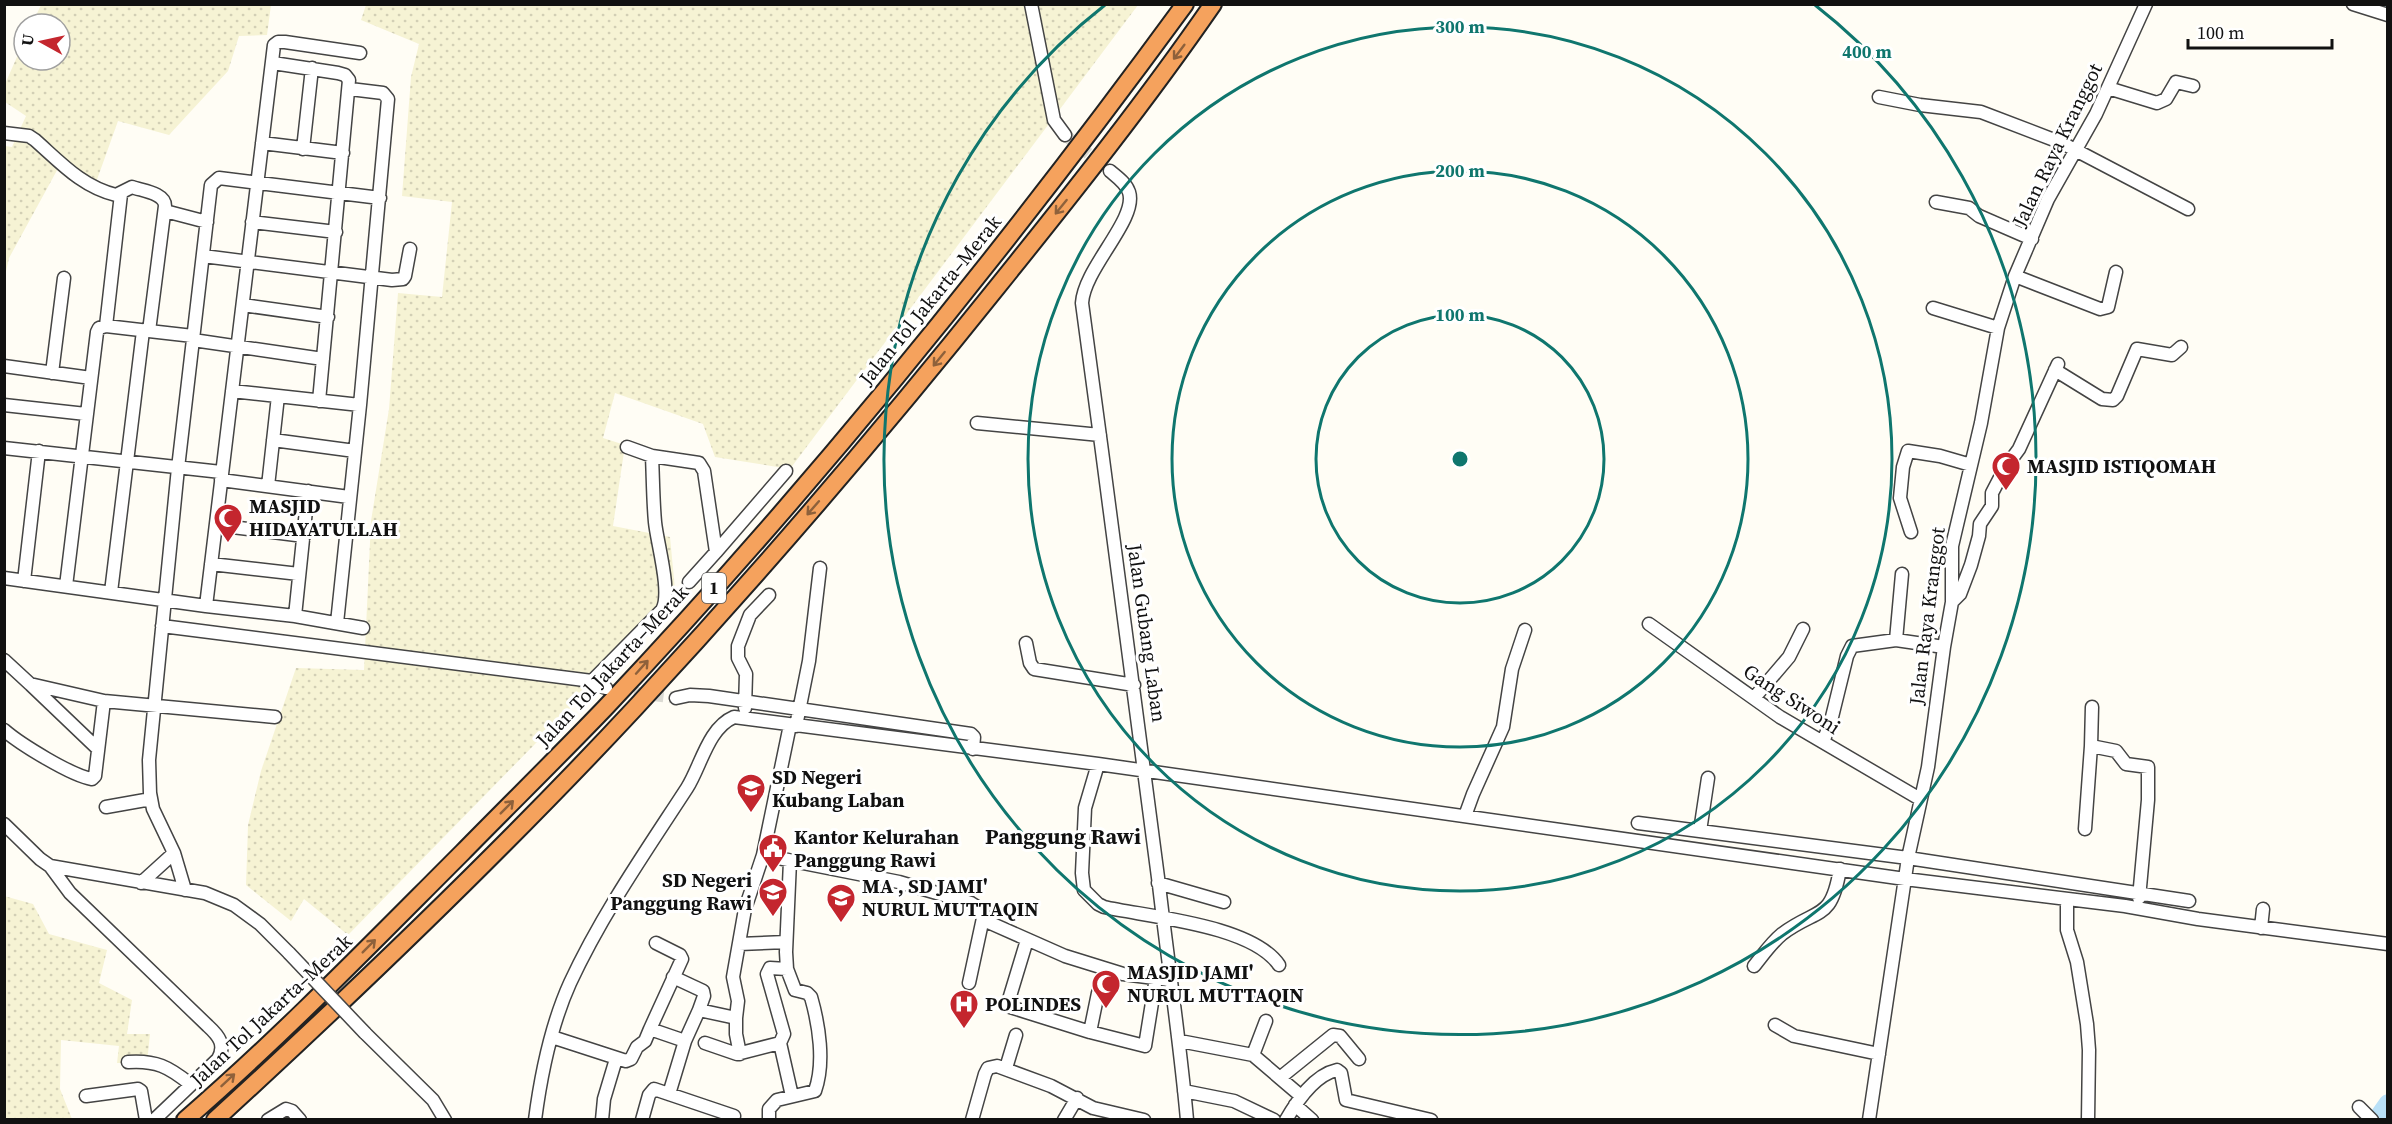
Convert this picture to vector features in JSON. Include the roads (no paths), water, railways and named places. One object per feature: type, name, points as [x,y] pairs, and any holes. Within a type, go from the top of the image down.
[{"type":"highway","name":"Jalan Tol Jakarta–Merak","points":[[185,1119],[319,997],[605,708],[773,522],[942,322],[1098,123],[1185,4]]},
{"type":"highway","name":"1","points":[[216,1119],[345,1000],[506,842],[634,709],[751,579],[911,395],[1076,188],[1213,4]]},
{"type":"street","points":[[1031,4],[1054,120],[1065,135]]},
{"type":"street","name":"Jalan Raya Kranggot","points":[[1869,1119],[1907,868],[1928,767],[1952,602],[1952,546],[1971,465],[1998,328],[2015,276],[2048,199],[2108,88],[2146,4]]},
{"type":"street","points":[[2353,4],[2388,15]]},
{"type":"street","points":[[206,606],[274,45],[278,42],[360,53]]},
{"type":"street","points":[[273,63],[345,75],[349,80],[350,89],[320,402]]},
{"type":"street","points":[[303,149],[312,68]]},
{"type":"street","points":[[2108,88],[2157,103],[2166,99],[2176,82],[2193,86]]},
{"type":"street","points":[[337,623],[388,99],[383,93],[350,89]]},
{"type":"street","points":[[1879,97],[1914,104],[1981,112],[2062,142],[2188,209]]},
{"type":"street","points":[[4,133],[29,136],[84,183],[96,189],[121,194],[132,187],[162,197],[165,201],[126,462],[111,592]]},
{"type":"street","points":[[262,143],[343,153]]},
{"type":"street","name":"Jalan Gubang Laban","points":[[1110,171],[1122,181],[1129,192],[1129,206],[1122,224],[1087,282],[1082,303],[1146,771],[1170,980],[1180,1041],[1186,1119]]},
{"type":"street","points":[[185,890],[174,853],[151,799],[149,760],[178,468],[211,185],[216,179],[380,198]]},
{"type":"street","points":[[106,326],[121,194]]},
{"type":"street","points":[[1936,202],[1969,208],[1979,216],[2032,239]]},
{"type":"street","points":[[165,211],[207,222]]},
{"type":"street","points":[[252,222],[336,232]]},
{"type":"street","points":[[203,256],[392,280],[403,279],[405,276],[410,249]]},
{"type":"street","points":[[2015,276],[2100,309],[2108,307],[2116,272]]},
{"type":"street","points":[[52,373],[64,278]]},
{"type":"street","points":[[243,305],[328,317]]},
{"type":"street","points":[[1933,308],[1998,328]]},
{"type":"street","points":[[66,586],[86,414],[99,328],[106,326],[146,331],[323,359]]},
{"type":"street","points":[[1952,602],[1960,594],[1971,566],[1980,524],[1992,506],[1992,494],[2005,468],[2019,449],[2057,367],[2102,399],[2113,400],[2117,396],[2137,349],[2172,355],[2181,347]]},
{"type":"street","points":[[4,366],[92,378]]},
{"type":"street","points":[[232,391],[360,405]]},
{"type":"street","points":[[268,486],[278,396]]},
{"type":"street","points":[[4,405],[86,414]]},
{"type":"street","points":[[977,423],[1100,435]]},
{"type":"street","points":[[273,440],[355,451]]},
{"type":"street","points":[[627,447],[652,456],[701,464],[716,552]]},
{"type":"street","points":[[4,448],[178,468],[268,486],[349,497]]},
{"type":"street","points":[[24,581],[39,451]]},
{"type":"street","points":[[1911,532],[1900,502],[1903,467],[1908,451],[1940,456],[1971,465]]},
{"type":"street","points":[[589,682],[594,680],[664,607],[664,581],[655,525],[652,456]]},
{"type":"street","points":[[689,582],[786,471]]},
{"type":"street","points":[[295,616],[308,491]]},
{"type":"street","points":[[216,525],[304,536]]},
{"type":"street","points":[[211,564],[299,574]]},
{"type":"street","points":[[740,1054],[736,1034],[738,1001],[733,977],[745,909],[763,855],[809,661],[820,568]]},
{"type":"street","points":[[1896,640],[1902,574]]},
{"type":"street","points":[[4,578],[295,616],[363,628]]},
{"type":"street","points":[[745,707],[746,674],[738,658],[738,646],[750,615],[770,595]]},
{"type":"street","name":"Gang Siwoni","points":[[1649,624],[1780,717],[1920,799]]},
{"type":"street","points":[[1755,698],[1789,657],[1803,628]]},
{"type":"street","points":[[1466,816],[1473,794],[1503,728],[1512,669],[1525,630]]},
{"type":"street","points":[[162,631],[589,682],[606,688]]},
{"type":"street","points":[[1823,742],[1849,650],[1856,645],[1896,640],[1944,647]]},
{"type":"street","points":[[1026,643],[1030,663],[1034,669],[1134,685]]},
{"type":"street","points":[[5,661],[98,749]]},
{"type":"street","points":[[30,684],[104,701],[275,717]]},
{"type":"street","points":[[676,698],[697,695],[796,718],[973,749],[1098,764],[1466,816],[1753,846],[2262,918],[2388,944]]},
{"type":"street","points":[[4,730],[18,742],[92,779],[104,701]]},
{"type":"street","points":[[535,1119],[552,1037],[570,984],[604,919],[660,827],[688,787],[721,724],[745,707],[796,718],[971,734],[974,737],[973,749]]},
{"type":"street","points":[[2085,829],[2092,707]]},
{"type":"street","points":[[2091,746],[2116,751],[2126,764],[2146,765],[2150,771],[2139,900]]},
{"type":"street","points":[[1098,764],[1084,808],[1082,873],[1084,890],[1104,907],[1207,927],[1248,940],[1274,958],[1279,965]]},
{"type":"street","points":[[1700,831],[1708,778]]},
{"type":"street","points":[[106,807],[151,799]]},
{"type":"street","points":[[1638,823],[1700,831],[1840,869],[1907,868],[2067,899],[2190,901]]},
{"type":"street","points":[[4,824],[33,853],[50,866],[70,893],[218,1036],[222,1043],[222,1052],[218,1059],[153,1119]]},
{"type":"street","points":[[141,883],[174,853]]},
{"type":"street","points":[[763,855],[899,882],[971,903],[979,909],[986,920],[1027,940],[1092,965],[1123,974],[1170,980]]},
{"type":"street","points":[[769,1119],[772,1104],[777,1100],[816,1089],[820,1040],[811,997],[807,993],[795,990],[787,969],[790,861]]},
{"type":"street","points":[[50,866],[205,893],[234,905],[260,924],[289,953],[433,1100],[445,1119]]},
{"type":"street","points":[[1755,966],[1776,940],[1791,928],[1816,916],[1829,904],[1836,893],[1840,869]]},
{"type":"street","points":[[1158,884],[1224,902]]},
{"type":"street","points":[[2067,899],[2067,930],[2077,962],[2089,1050],[2088,1119]]},
{"type":"street","points":[[969,983],[986,920]]},
{"type":"street","points":[[1027,940],[1007,1006],[1089,1032],[1145,1046],[1156,978]]},
{"type":"street","points":[[739,944],[786,942]]},
{"type":"street","points":[[552,1037],[616,1059],[628,1061],[631,1059],[637,1047],[645,1041],[682,957],[656,943]]},
{"type":"street","points":[[787,969],[770,968],[767,971],[784,1034],[780,1043],[792,1096]]},
{"type":"street","points":[[669,1094],[685,1041],[704,996],[703,991],[673,977]]},
{"type":"street","points":[[1089,1032],[1098,993]]},
{"type":"street","points":[[699,1010],[736,1018]]},
{"type":"street","points":[[1253,1055],[1266,1021]]},
{"type":"street","points":[[1775,1025],[1794,1036],[1879,1054]]},
{"type":"street","points":[[650,1029],[685,1041]]},
{"type":"street","points":[[1006,1068],[1016,1035]]},
{"type":"street","points":[[1281,1077],[1333,1035],[1340,1036],[1359,1059]]},
{"type":"street","points":[[1180,1041],[1253,1055],[1281,1077],[1312,1119]]},
{"type":"street","points":[[705,1043],[733,1054],[740,1054],[780,1043]]},
{"type":"street","points":[[602,1119],[604,1099],[616,1059]]},
{"type":"street","points":[[128,1062],[157,1063],[177,1073],[190,1084]]},
{"type":"street","points":[[972,1119],[988,1068],[997,1066],[1077,1098],[1092,1114],[1144,1119]]},
{"type":"street","points":[[1286,1119],[1298,1101],[1322,1077],[1337,1070],[1341,1073],[1346,1101],[1431,1119]]},
{"type":"street","points":[[86,1096],[138,1089],[141,1091],[146,1119]]},
{"type":"street","points":[[642,1119],[652,1090],[734,1116]]},
{"type":"street","points":[[1184,1091],[1234,1101],[1274,1119]]},
{"type":"street","points":[[1064,1119],[1077,1098]]},
{"type":"street","points":[[268,1119],[286,1109],[292,1111],[300,1119]]},
{"type":"waterway","points":[[2377,4],[2388,8]]},
{"type":"waterway","points":[[2376,1120],[2388,1103]]},
{"type":"tunnel","points":[[1065,135],[1110,171]]},
{"type":"tunnel","points":[[616,690],[676,698]]},
{"type":"place","name":"MASJID ISTIQOMAH","points":[[2006,492]]},
{"type":"place","name":"MASJID HIDAYATULLAH","points":[[228,544]]},
{"type":"place","name":"SD Negeri Kubang Laban","points":[[751,814]]},
{"type":"place","name":"Kantor Kelurahan Panggung Rawi","points":[[773,874]]},
{"type":"place","name":"SD Negeri Panggung Rawi","points":[[773,918]]},
{"type":"place","name":"MA , SD JAMI' NURUL MUTTAQIN","points":[[841,924]]},
{"type":"place","name":"MASJID JAMI' NURUL MUTTAQIN","points":[[1106,1010]]},
{"type":"place","name":"POLINDES","points":[[964,1030]]},
{"type":"district","name":"Panggung Rawi","points":[[1063,836]]}]
